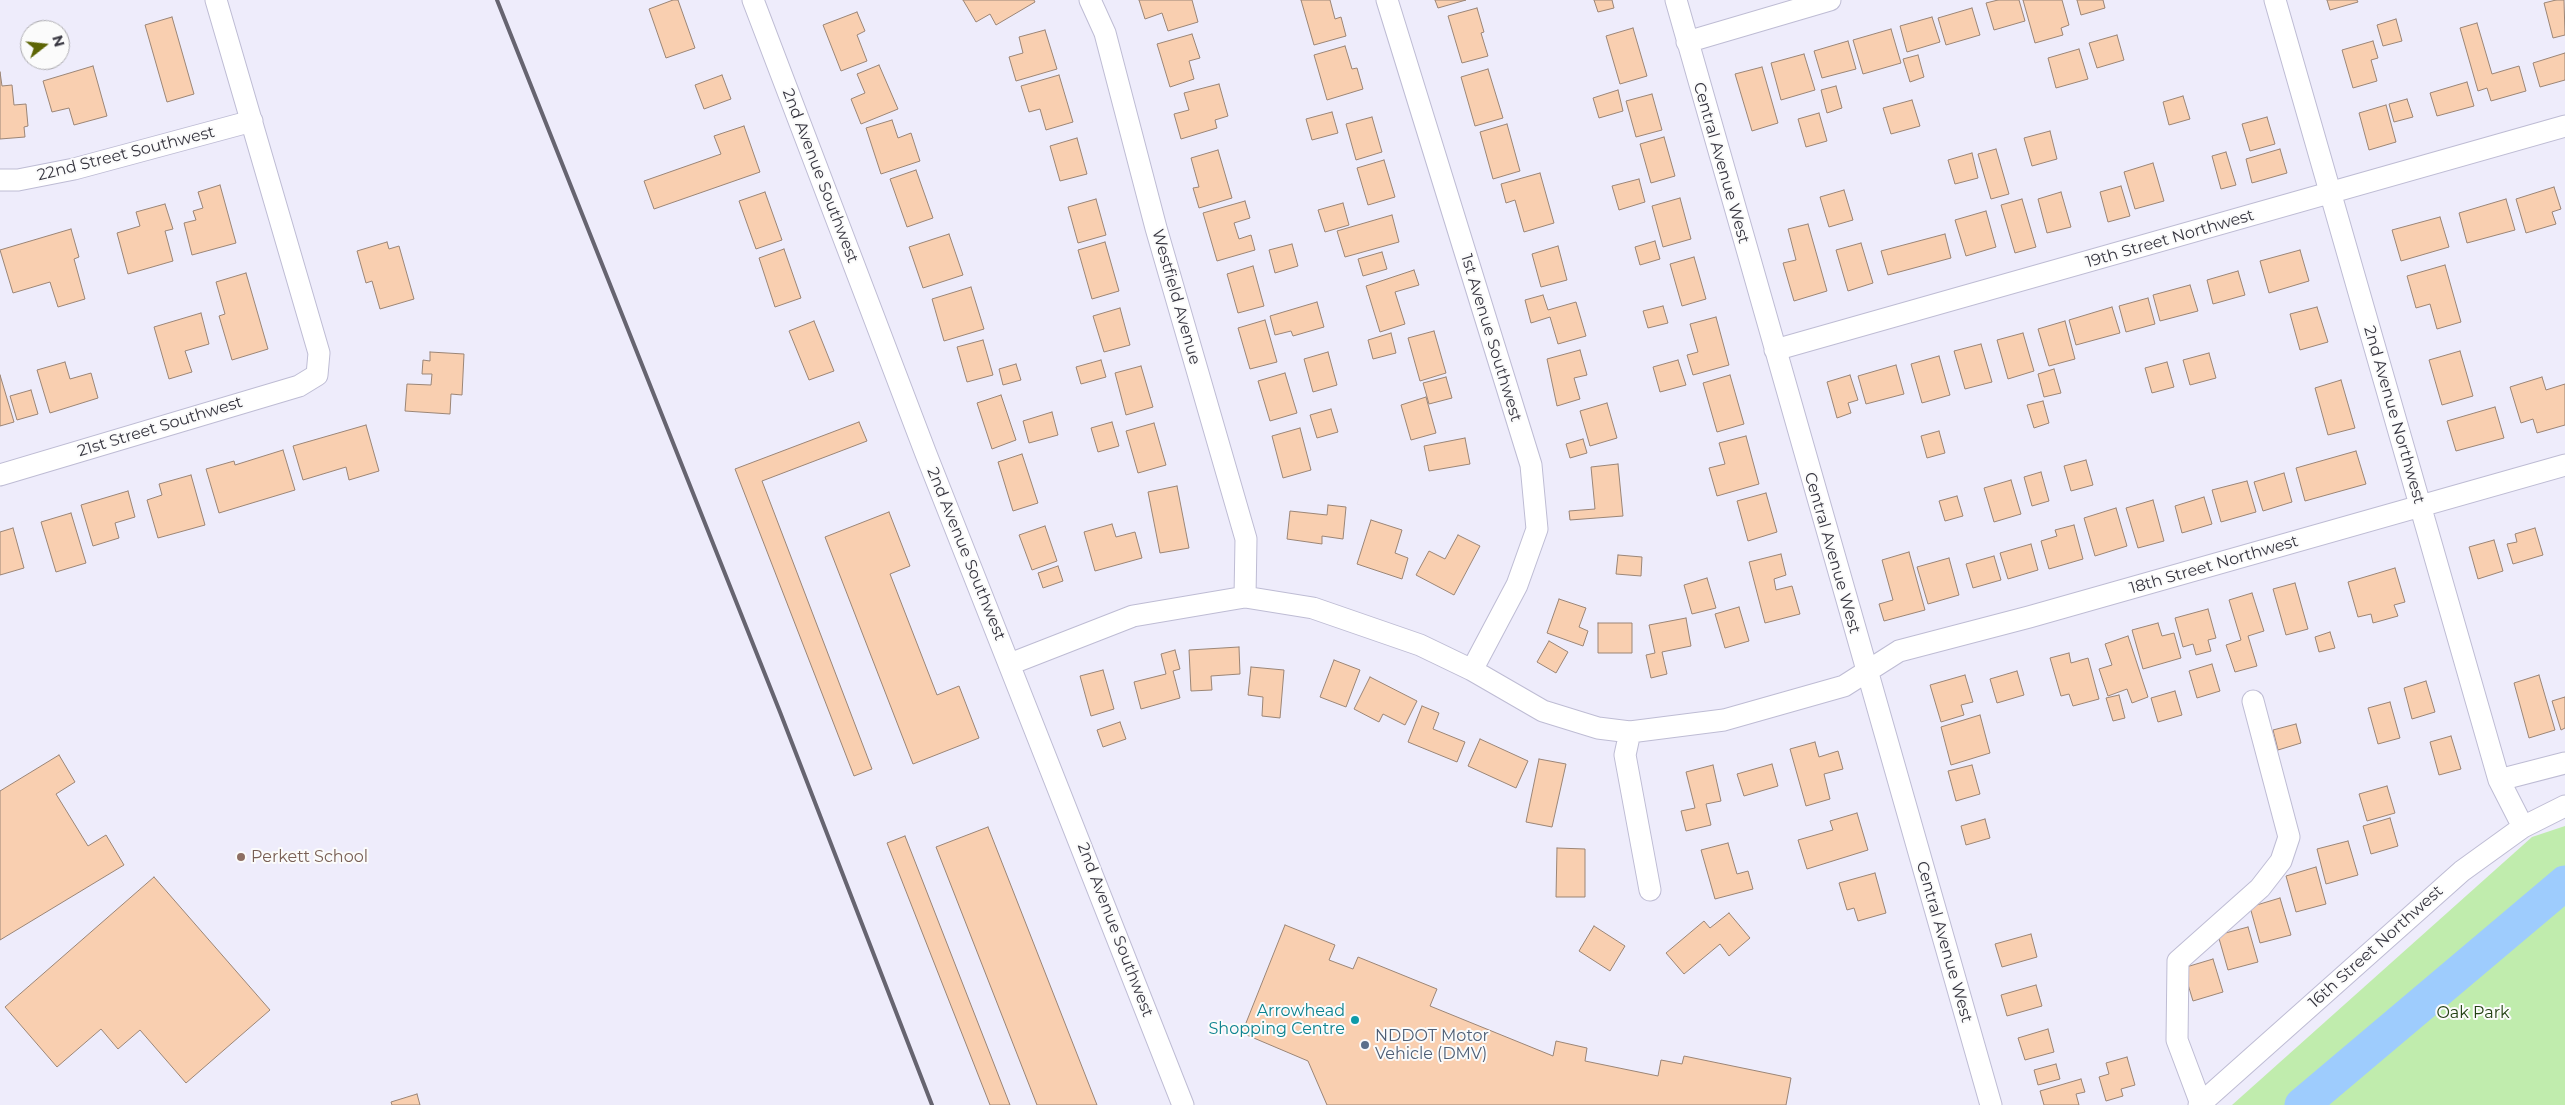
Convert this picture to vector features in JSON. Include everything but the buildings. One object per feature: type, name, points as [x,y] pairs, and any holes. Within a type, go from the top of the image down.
[{"type":"street","points":[[216,0],[252,121]]},
{"type":"street","name":"2nd Avenue Southwest","points":[[753,0],[833,215],[1184,1105]]},
{"type":"street","name":"Westfield Avenue","points":[[1090,0],[1105,33],[1156,228],[1246,539],[1244,597]]},
{"type":"street","name":"1st Avenue Southwest","points":[[1387,0],[1531,464],[1537,529],[1517,585],[1472,670]]},
{"type":"street","name":"Central Avenue West","points":[[1676,0],[1991,1105]]},
{"type":"street","points":[[1687,42],[1830,0]]},
{"type":"street","name":"2nd Avenue Northwest","points":[[2274,0],[2332,194],[2499,780],[2523,828]]},
{"type":"street","name":"22nd Street Southwest","points":[[0,180],[18,180],[74,169],[252,121]]},
{"type":"street","name":"21st Street Southwest","points":[[0,475],[299,386],[317,374],[320,354],[252,121]]},
{"type":"street","name":"19th Street Northwest","points":[[1775,350],[2332,194],[2565,126]]},
{"type":"street","name":"18th Street Northwest","points":[[1010,664],[1132,616],[1244,597],[1313,608],[1420,645],[1472,670],[1543,712],[1598,728],[1630,732],[1724,720],[1844,686],[1899,651],[2421,507],[2565,465]]},
{"type":"street","points":[[2200,1104],[2177,1040],[2178,961],[2260,888],[2281,861],[2289,836],[2254,701]]},
{"type":"street","points":[[1630,732],[1625,755],[1650,890]]},
{"type":"street","points":[[2499,780],[2565,763]]},
{"type":"street","name":"16th Street Northwest","points":[[2200,1104],[2462,871],[2523,828],[2565,806]]},
{"type":"green space","name":"Oak Park","points":[[2565,826],[2565,1105],[2232,1105],[2532,837]]},
{"type":"waterway","points":[[2302,1105],[2565,883]]},
{"type":"railway","points":[[497,0],[780,712],[932,1105]]},
{"type":"place","name":"Perkett School","points":[[241,857]]},
{"type":"place","name":"Arrowhead Shopping Centre","points":[[1355,1020]]},
{"type":"place","name":"NDDOT Motor Vehicle (DMV)","points":[[1365,1045]]}]
